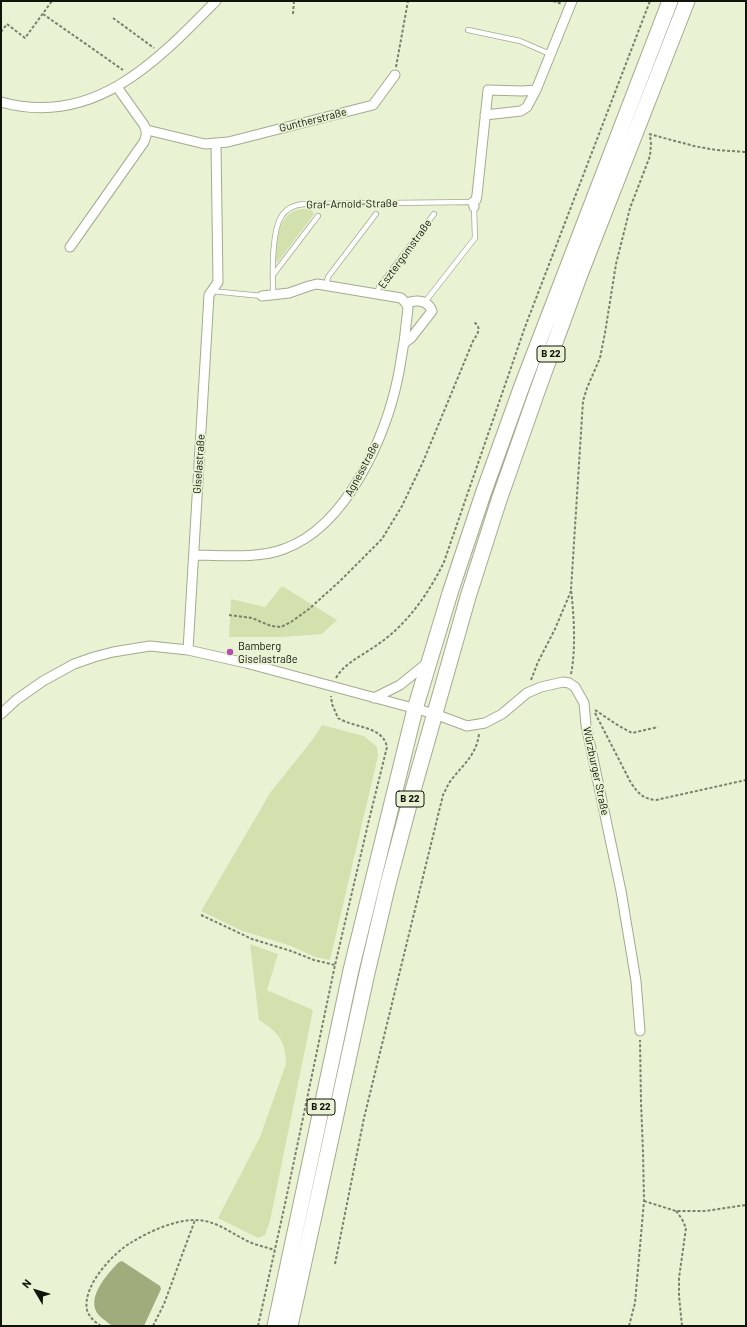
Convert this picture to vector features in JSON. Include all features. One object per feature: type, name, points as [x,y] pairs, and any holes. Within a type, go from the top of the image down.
[{"type":"main road","name":"B 22","points":[[275,1326],[351,970],[415,709],[450,593],[483,494],[523,383],[670,1]]},
{"type":"main road","name":"B 22","points":[[290,1326],[366,973],[404,824],[468,597],[499,500],[538,389],[635,131],[687,1]]},
{"type":"street","points":[[485,115],[521,111],[527,107],[536,90],[572,1]]},
{"type":"street","points":[[1,102],[21,106],[62,106],[81,102],[101,95],[130,79],[162,54],[211,3]]},
{"type":"street","name":"Guntherstraße","points":[[146,130],[205,144],[228,142],[373,105],[395,75]]},
{"type":"street","points":[[70,246],[144,142],[146,136],[146,130],[117,87]]},
{"type":"street","points":[[474,205],[477,195],[488,90],[536,90]]},
{"type":"street","name":"Giselastraße","points":[[188,650],[208,295],[218,282],[216,144]]},
{"type":"street","name":"Esztergomstraße","points":[[262,296],[289,293],[317,284],[401,298],[406,303],[414,300],[427,304]]},
{"type":"street","name":"Agnesstraße","points":[[194,555],[252,554],[284,550],[310,536],[327,523],[353,489],[378,439],[399,373],[408,308],[406,303]]},
{"type":"street","points":[[404,343],[411,338],[432,311],[427,304]]},
{"type":"street","points":[[1,714],[16,700],[43,681],[74,664],[94,656],[150,646],[188,650],[228,658],[435,714],[466,726],[479,725],[502,714],[527,693],[541,687],[562,682],[569,683]]},
{"type":"street","points":[[374,698],[400,685],[430,660]]},
{"type":"street","name":"Würzburger Straße","points":[[569,683],[575,687],[584,703],[586,725],[621,892],[636,981],[640,1031]]},
{"type":"lane","points":[[468,30],[520,41],[550,54]]},
{"type":"lane","name":"Graf-Arnold-Straße","points":[[272,275],[272,262],[276,232],[280,218],[292,207],[298,205],[474,205]]},
{"type":"lane","points":[[427,304],[475,238],[474,205]]},
{"type":"lane","points":[[326,285],[328,277],[376,214]]},
{"type":"lane","name":"Esztergomstraße","points":[[377,294],[379,287],[434,214]]},
{"type":"lane","points":[[273,295],[272,275],[318,216]]},
{"type":"lane","points":[[211,291],[262,296]]},
{"type":"path","points":[[1,32],[7,24],[25,38],[52,1]]},
{"type":"path","points":[[293,14],[294,1]]},
{"type":"path","points":[[395,75],[408,1]]},
{"type":"path","points":[[258,1326],[335,965],[387,747],[386,741],[378,732],[338,718],[332,704],[331,694],[333,687],[340,672],[346,665],[385,639],[408,617],[426,594],[444,562],[525,327],[650,1]]},
{"type":"path","points":[[43,14],[124,70],[130,79]]},
{"type":"path","points":[[113,18],[162,54]]},
{"type":"path","points":[[635,131],[694,146],[716,150],[746,152]]},
{"type":"path","points":[[569,683],[573,663],[573,607],[571,590],[583,401],[600,358],[616,264],[630,208],[650,156],[650,135]]},
{"type":"path","points":[[229,616],[252,618],[270,626],[281,627],[291,622],[309,609],[340,581],[382,539],[402,506],[423,462],[473,341],[478,333],[478,325],[474,322]]},
{"type":"path","points":[[527,693],[538,662],[555,629],[571,590]]},
{"type":"path","points":[[658,727],[632,733],[593,709],[631,783],[637,792],[643,797],[656,800],[746,780]]},
{"type":"path","points":[[335,1264],[364,1118],[443,794],[449,783],[469,760],[476,747],[479,725]]},
{"type":"path","points":[[201,915],[252,939],[314,960],[335,965]]},
{"type":"path","points":[[629,1326],[635,1303],[644,1201],[640,1102],[640,1031]]},
{"type":"path","points":[[644,1201],[676,1211],[705,1211],[746,1205]]},
{"type":"path","points":[[676,1211],[686,1228],[679,1278],[682,1326]]},
{"type":"path","points":[[101,1326],[94,1321],[88,1311],[87,1299],[91,1287],[105,1265],[118,1252],[132,1242],[167,1225],[195,1220],[210,1222],[224,1227],[254,1243],[275,1250]]},
{"type":"path","points":[[153,1326],[164,1304],[195,1220]]},
{"type":"shaded area","points":[[301,209],[311,209],[314,214],[278,262],[275,261],[278,237],[283,222],[287,216]]},
{"type":"shaded area","points":[[282,586],[337,620],[322,634],[282,637],[229,637],[231,599],[265,607]]},
{"type":"shaded area","points":[[322,725],[364,736],[377,747],[378,756],[330,960],[315,957],[291,946],[240,930],[201,911],[270,793],[313,739]]},
{"type":"shaded area","points":[[250,944],[278,954],[267,990],[313,1010],[270,1221],[265,1235],[258,1238],[218,1218],[260,1137],[286,1064],[286,1056],[280,1038],[259,1020]]},
{"type":"shaded area","points":[[122,1261],[160,1286],[161,1289],[144,1326],[113,1326],[103,1319],[97,1312],[94,1305],[95,1297],[102,1282],[119,1262]]},
{"type":"place","name":"Bamberg Giselastraße","points":[[230,652]]}]
